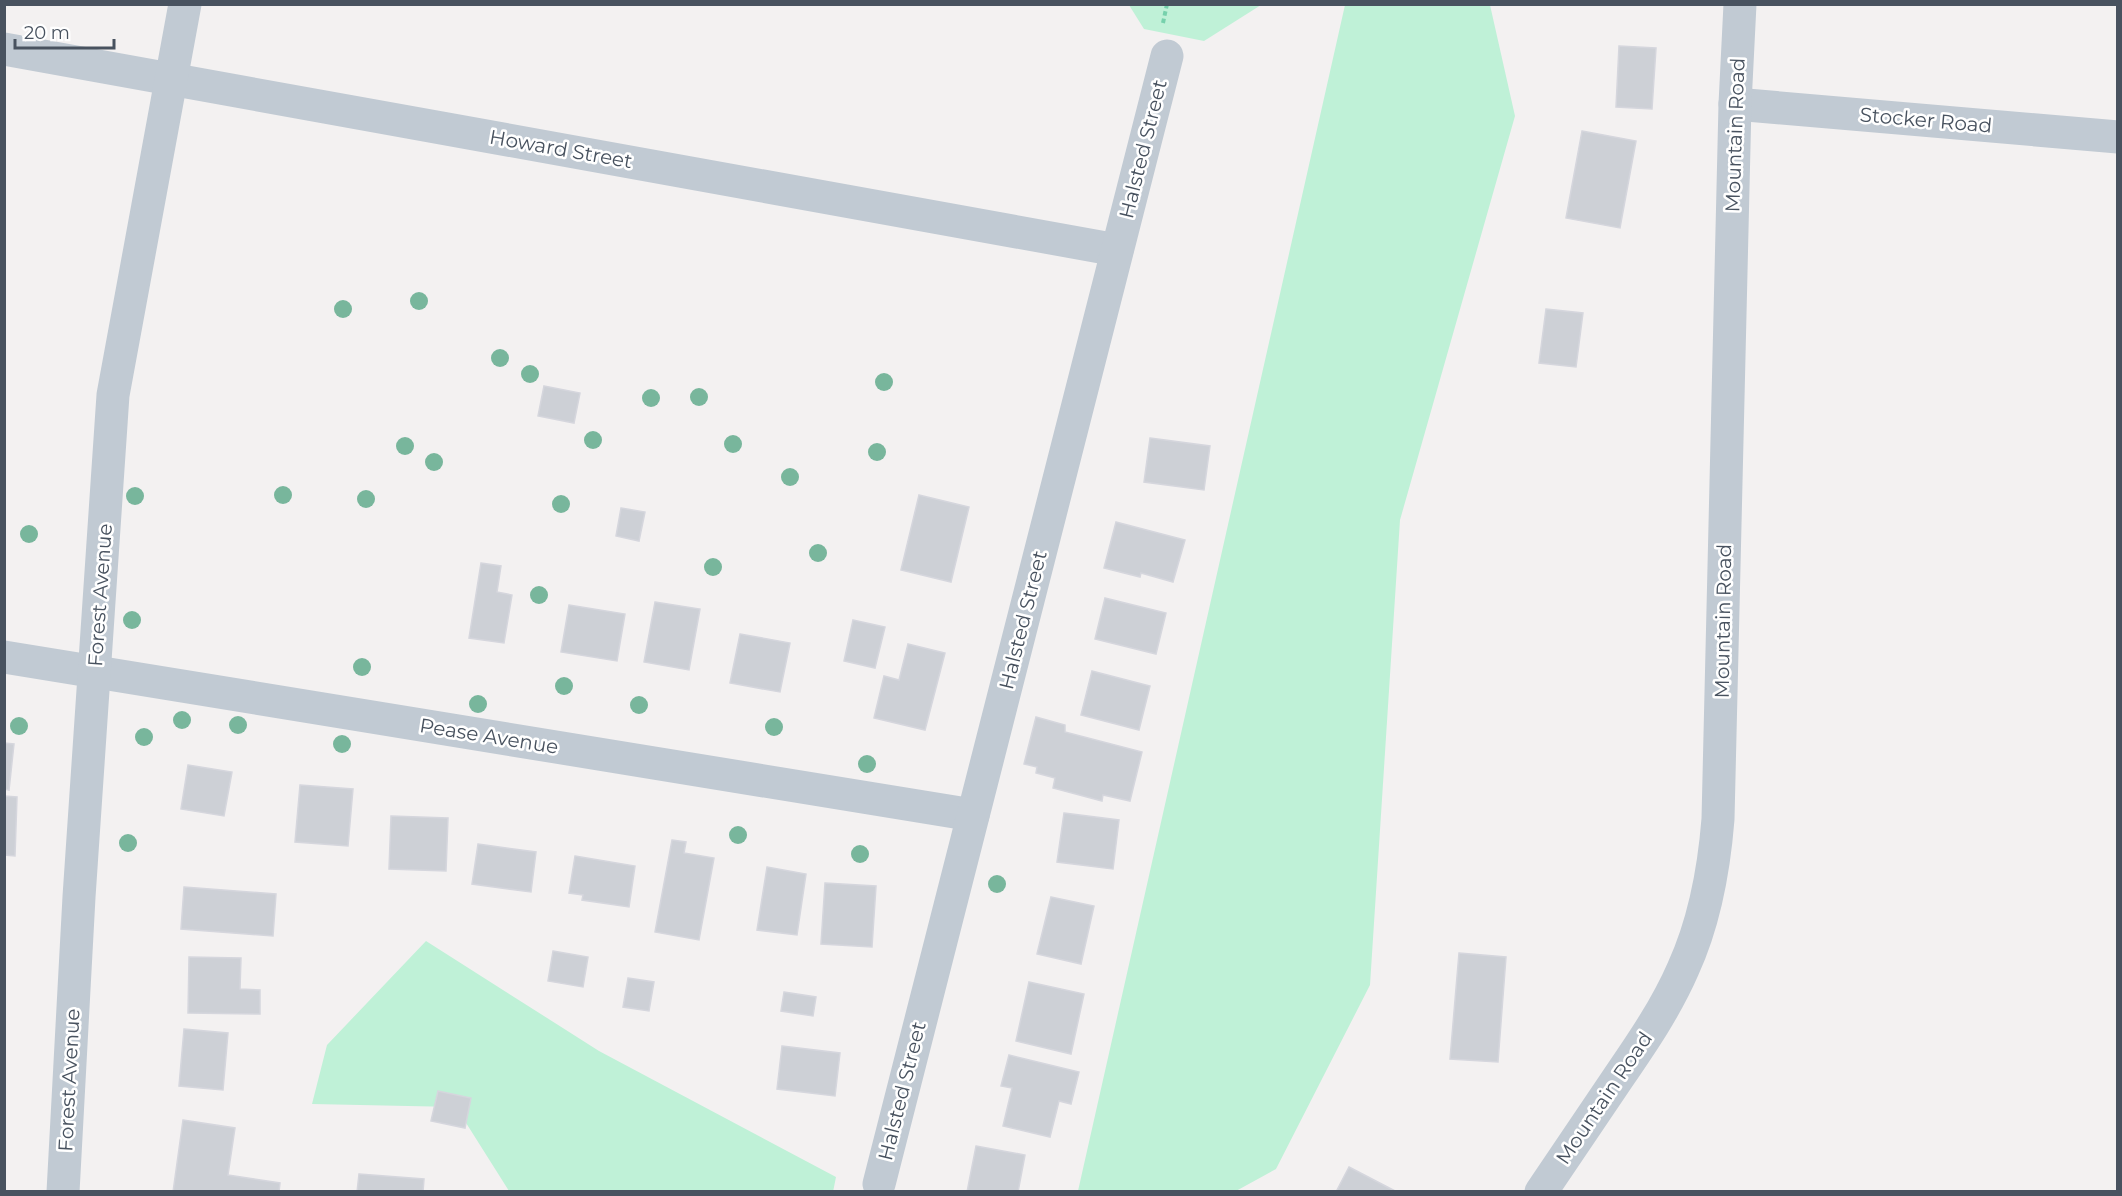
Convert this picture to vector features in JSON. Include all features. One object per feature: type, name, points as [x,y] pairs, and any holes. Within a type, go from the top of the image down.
[{"type":"street","name":"Forest Avenue","points":[[63,1191],[79,897],[113,396],[185,4]]},
{"type":"street","name":"Mountain Road","points":[[1541,1191],[1666,1003],[1684,968],[1698,930],[1715,856],[1718,819],[1735,104],[1740,4]]},
{"type":"street","name":"Howard Street","points":[[4,49],[1117,250]]},
{"type":"street","name":"Halsted Street","points":[[879,1184],[1167,56]]},
{"type":"street","name":"Stocker Road","points":[[1735,104],[2118,137]]},
{"type":"street","name":"Pease Avenue","points":[[4,657],[973,815]]},
{"type":"green space","points":[[1129,5],[1261,5],[1204,41],[1144,29]]},
{"type":"green space","points":[[1345,5],[1490,5],[1515,116],[1400,520],[1370,985],[1276,1169],[1236,1191],[1078,1191]]},
{"type":"green space","points":[[426,941],[599,1051],[836,1177],[833,1192],[509,1191],[456,1107],[312,1104],[327,1045]]},
{"type":"building","points":[[1619,46],[1656,48],[1652,109],[1616,107]]},
{"type":"building","points":[[1582,131],[1636,141],[1620,228],[1566,218]]},
{"type":"building","points":[[1546,309],[1583,313],[1576,367],[1539,363]]},
{"type":"building","points":[[544,386],[580,393],[574,423],[538,416]]},
{"type":"building","points":[[1150,438],[1210,446],[1204,490],[1144,482]]},
{"type":"building","points":[[919,495],[969,507],[951,582],[901,570]]},
{"type":"building","points":[[621,508],[645,512],[639,541],[616,536]]},
{"type":"building","points":[[1116,522],[1185,540],[1173,582],[1141,573],[1140,577],[1104,568]]},
{"type":"building","points":[[481,563],[501,566],[497,592],[512,595],[504,643],[469,638]]},
{"type":"building","points":[[1105,598],[1166,613],[1156,654],[1095,639]]},
{"type":"building","points":[[655,602],[700,609],[689,670],[644,662]]},
{"type":"building","points":[[569,605],[625,614],[617,661],[561,652]]},
{"type":"building","points":[[853,620],[885,627],[875,668],[844,661]]},
{"type":"building","points":[[740,634],[790,643],[780,692],[730,683]]},
{"type":"building","points":[[908,644],[945,653],[925,730],[874,718],[884,676],[899,680]]},
{"type":"building","points":[[1092,671],[1150,686],[1139,730],[1081,715]]},
{"type":"building","points":[[1036,717],[1065,725],[1065,732],[1142,752],[1130,801],[1103,795],[1102,801],[1053,788],[1055,778],[1036,773],[1037,767],[1024,764]]},
{"type":"building","points":[[4,743],[14,744],[9,790],[4,789]]},
{"type":"building","points":[[188,765],[232,772],[224,816],[181,809]]},
{"type":"building","points":[[300,785],[353,789],[348,846],[295,842]]},
{"type":"building","points":[[4,796],[17,797],[15,856],[4,855]]},
{"type":"building","points":[[1064,813],[1119,820],[1113,869],[1057,862]]},
{"type":"building","points":[[391,816],[448,818],[446,871],[389,869]]},
{"type":"building","points":[[672,840],[686,842],[684,853],[714,858],[699,940],[655,932]]},
{"type":"building","points":[[478,844],[536,852],[531,892],[472,884]]},
{"type":"building","points":[[575,856],[635,866],[629,907],[582,900],[583,895],[569,893]]},
{"type":"building","points":[[767,867],[806,874],[797,935],[757,930]]},
{"type":"building","points":[[825,883],[876,886],[872,947],[821,944]]},
{"type":"building","points":[[184,887],[276,894],[273,936],[181,929]]},
{"type":"building","points":[[1051,897],[1094,906],[1081,964],[1037,954]]},
{"type":"building","points":[[553,951],[588,957],[583,987],[548,981]]},
{"type":"building","points":[[1459,953],[1506,957],[1498,1062],[1450,1059]]},
{"type":"building","points":[[189,957],[241,958],[240,989],[260,990],[260,1014],[188,1013]]},
{"type":"building","points":[[628,978],[654,982],[649,1011],[623,1007]]},
{"type":"building","points":[[1029,982],[1084,994],[1071,1054],[1016,1041]]},
{"type":"building","points":[[784,992],[816,997],[813,1016],[781,1011]]},
{"type":"building","points":[[184,1029],[228,1033],[223,1090],[179,1086]]},
{"type":"building","points":[[782,1046],[840,1053],[835,1096],[777,1089]]},
{"type":"building","points":[[1009,1055],[1079,1072],[1071,1104],[1059,1101],[1050,1137],[1003,1126],[1012,1088],[1001,1086]]},
{"type":"building","points":[[438,1091],[471,1098],[465,1128],[431,1121]]},
{"type":"building","points":[[183,1120],[235,1128],[228,1175],[280,1183],[279,1192],[173,1192]]},
{"type":"building","points":[[976,1146],[1025,1155],[1018,1192],[967,1192]]},
{"type":"building","points":[[1349,1167],[1397,1192],[1336,1192]]},
{"type":"building","points":[[359,1174],[424,1179],[423,1192],[357,1192]]}]
